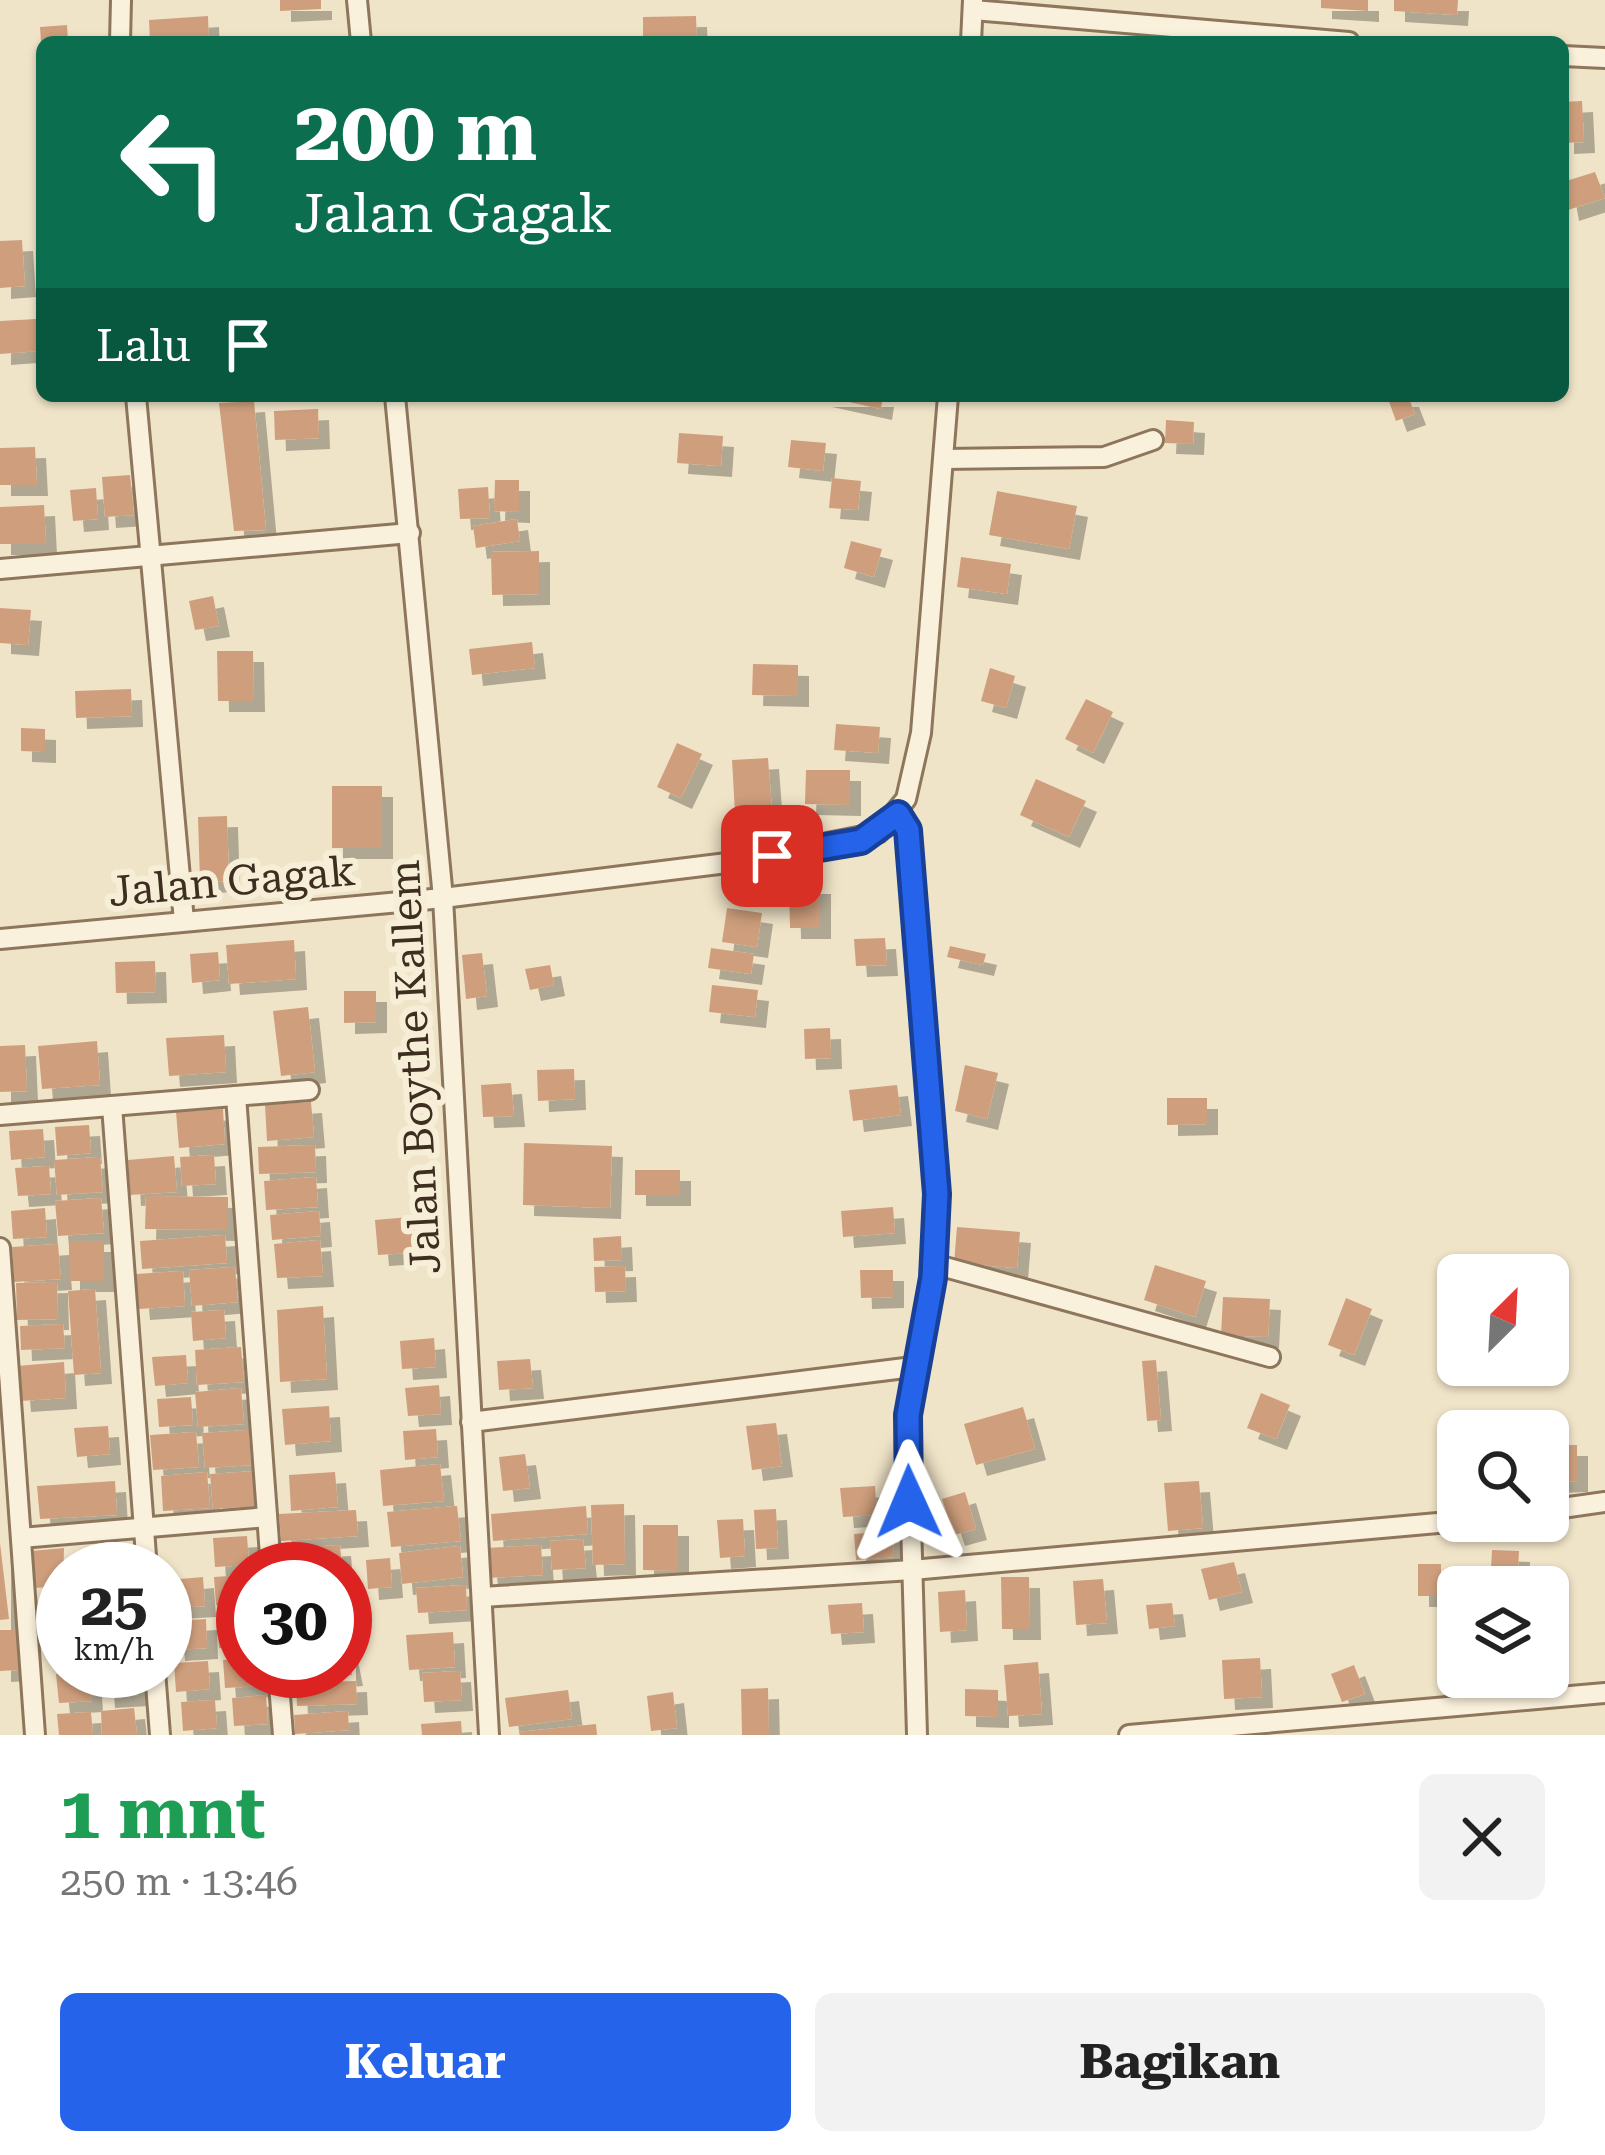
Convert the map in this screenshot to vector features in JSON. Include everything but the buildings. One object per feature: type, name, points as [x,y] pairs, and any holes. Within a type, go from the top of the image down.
[{"type":"street","points":[[120,36],[121,0]]},
{"type":"street","points":[[357,0],[360,36]]},
{"type":"street","points":[[970,36],[973,5],[1288,36]]},
{"type":"street","points":[[1569,56],[1605,58]]},
{"type":"street","points":[[136,402],[146,554],[184,921]]},
{"type":"street","name":"Jalan Boythe Kallem","points":[[395,402],[443,898],[490,1735]]},
{"type":"street","points":[[917,1735],[908,1450],[913,1367],[934,1264],[937,1194],[910,843],[898,814],[921,733],[948,402]]},
{"type":"street","points":[[944,459],[1104,457],[1153,440]]},
{"type":"street","points":[[0,569],[410,532]]},
{"type":"street","name":"Jalan Gagak","points":[[0,940],[443,898],[728,863],[861,841],[898,814]]},
{"type":"street","points":[[0,1114],[309,1090]]},
{"type":"street","points":[[236,1096],[269,1542]]},
{"type":"street","points":[[112,1106],[145,1542]]},
{"type":"street","points":[[0,1248],[8,1473],[21,1538],[35,1735]]},
{"type":"street","points":[[934,1264],[1270,1357]]},
{"type":"street","points":[[471,1422],[913,1367]]},
{"type":"street","points":[[1569,1507],[1605,1502]]},
{"type":"street","points":[[21,1538],[267,1517]]},
{"type":"street","points":[[482,1597],[912,1570],[1437,1523]]},
{"type":"street","points":[[1129,1735],[1605,1693]]},
{"type":"street","points":[[157,1698],[160,1735]]},
{"type":"street","points":[[280,1698],[283,1735]]},
{"type":"route","points":[[772,856],[861,841],[888,826],[898,814],[908,830],[937,1194],[933,1278],[913,1367],[908,1415],[909,1502]]}]
